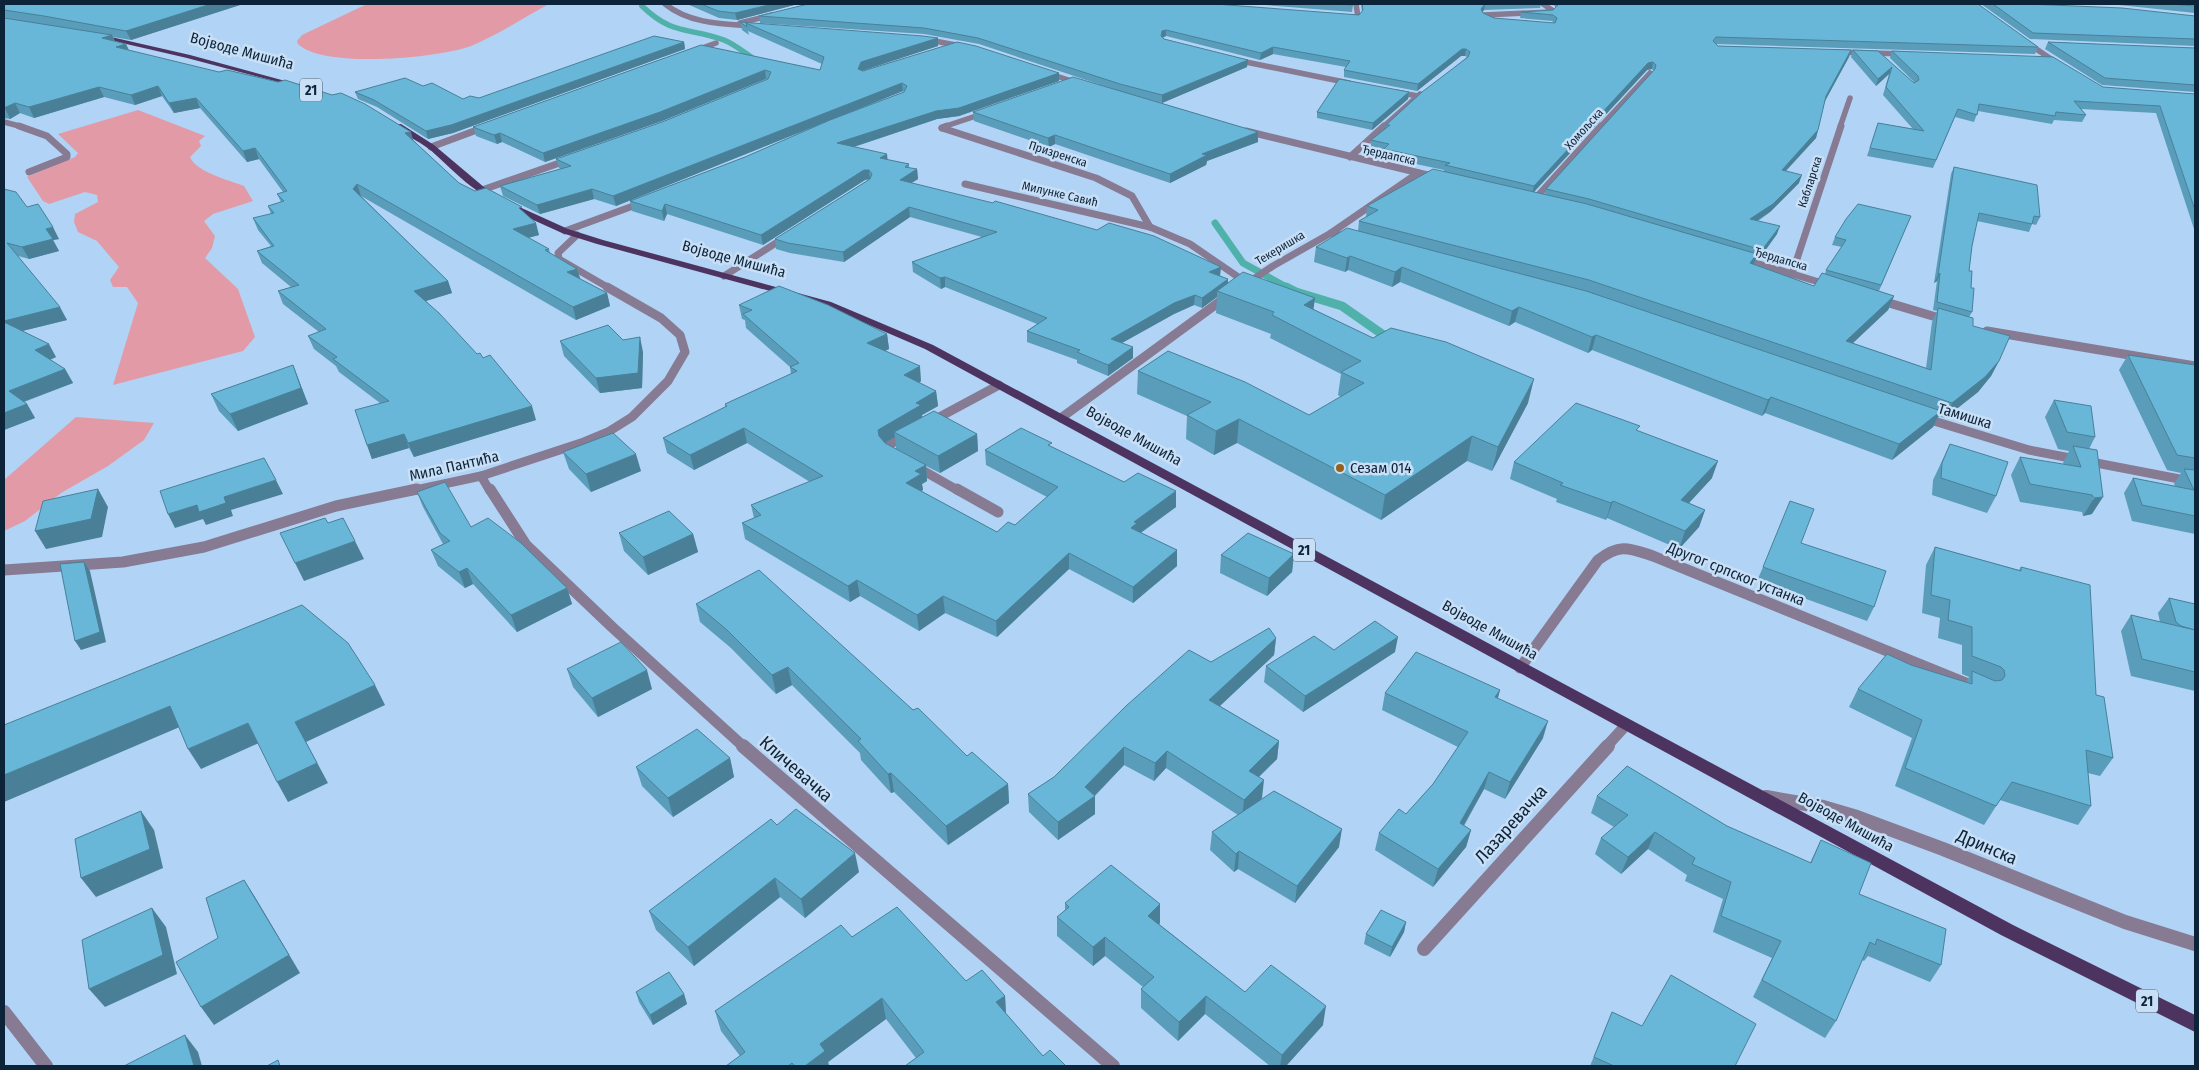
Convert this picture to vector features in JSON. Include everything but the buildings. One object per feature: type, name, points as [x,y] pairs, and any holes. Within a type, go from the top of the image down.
[{"type":"main road","name":"Војводе Мишића","points":[[89,34],[188,56],[302,87]]},
{"type":"main road","name":"Војводе Мишића","points":[[392,122],[431,147],[482,190],[525,213],[571,233],[792,294],[855,314],[929,348],[2006,930],[2195,1024]]},
{"type":"street","points":[[665,4],[673,11],[684,16],[758,27]]},
{"type":"street","points":[[1338,16],[1358,18],[1356,4]]},
{"type":"street","points":[[1500,20],[1486,18],[1484,15],[1551,12],[1552,10],[1544,4]]},
{"type":"street","points":[[734,24],[779,13]]},
{"type":"street","points":[[2021,38],[2059,64]]},
{"type":"street","points":[[914,39],[970,48]]},
{"type":"street","points":[[689,53],[716,43]]},
{"type":"street","points":[[2028,44],[2038,44]]},
{"type":"street","points":[[940,51],[956,45]]},
{"type":"street","points":[[1831,52],[1916,55]]},
{"type":"street","points":[[1878,54],[1885,60]]},
{"type":"street","points":[[1225,57],[1353,84]]},
{"type":"street","points":[[2041,59],[2051,59]]},
{"type":"street","points":[[1041,71],[1091,87]]},
{"type":"street","name":"Хомољска","points":[[1534,200],[1650,73]]},
{"type":"street","points":[[1063,84],[1073,81]]},
{"type":"street","points":[[1350,158],[1426,90]]},
{"type":"street","points":[[1390,91],[1418,96]]},
{"type":"street","name":"Кабларска","points":[[1792,274],[1850,98]]},
{"type":"street","name":"Призренска","points":[[988,111],[942,128],[1096,178],[1132,196],[1150,226]]},
{"type":"street","points":[[4,122],[38,132],[52,139],[67,154],[67,157],[29,172]]},
{"type":"street","points":[[431,147],[495,124]]},
{"type":"street","name":"Ђердапска","points":[[1238,129],[1350,158],[1447,180]]},
{"type":"street","points":[[482,190],[574,158]]},
{"type":"street","name":"Текеришка","points":[[1239,289],[1273,266],[1331,232],[1418,173]]},
{"type":"street","name":"Милунке Савић","points":[[965,184],[1150,226],[1190,244],[1249,281]]},
{"type":"street","points":[[1525,198],[1543,202]]},
{"type":"street","points":[[571,233],[648,200]]},
{"type":"street","points":[[724,276],[796,230]]},
{"type":"street","points":[[1331,232],[1359,240]]},
{"type":"street","name":"Мила Пантића","points":[[4,570],[124,562],[195,549],[336,506],[481,476],[584,442],[608,432],[632,417],[652,398],[672,375],[685,352],[680,335],[660,318],[559,259],[558,253],[571,233]]},
{"type":"street","name":"Ђердапска","points":[[1736,257],[1839,288]]},
{"type":"street","points":[[1061,418],[1230,294]]},
{"type":"street","points":[[1867,296],[1951,321]]},
{"type":"street","points":[[1980,330],[2195,366]]},
{"type":"street","points":[[998,512],[890,453],[886,448],[922,426],[999,385]]},
{"type":"street","name":"Тамишка","points":[[1913,415],[2029,450],[2195,482]]},
{"type":"street","name":"Кличевачка","points":[[481,476],[526,545],[612,626],[706,713],[823,816],[1113,1066]]},
{"type":"street","name":"Другог српског устанка","points":[[1520,668],[1598,560],[1609,550],[1622,546],[1662,560],[1978,688]]},
{"type":"street","name":"Лазаревачка","points":[[1424,949],[1626,725]]},
{"type":"street","name":"Дринска","points":[[1760,797],[1823,807],[1857,817],[1944,849],[2125,922],[2195,944]]},
{"type":"street","points":[[4,1012],[46,1066]]},
{"type":"shaded area","points":[[367,4],[549,4],[481,42],[434,54],[382,59],[355,59],[331,57],[311,52],[298,44],[297,41],[302,35]]},
{"type":"shaded area","points":[[138,110],[205,136],[199,141],[201,146],[190,157],[193,162],[214,175],[244,186],[253,201],[213,214],[204,221],[215,236],[212,248],[205,258],[238,289],[255,337],[243,351],[113,385],[138,303],[127,287],[113,287],[110,280],[119,267],[97,241],[78,232],[74,222],[75,214],[98,202],[97,195],[85,192],[49,204],[43,201],[27,177],[75,157],[78,153],[58,134]]},
{"type":"shaded area","points":[[76,417],[154,423],[144,440],[108,466],[61,493],[25,521],[4,531],[4,480]]},
{"type":"waterway","points":[[642,6],[653,16],[672,27],[724,40],[757,61]]},
{"type":"waterway","points":[[1215,223],[1243,263],[1288,288]]},
{"type":"waterway","points":[[1288,288],[1342,306],[1392,341]]},
{"type":"place","name":"Сезам 014","points":[[1340,468]]}]
